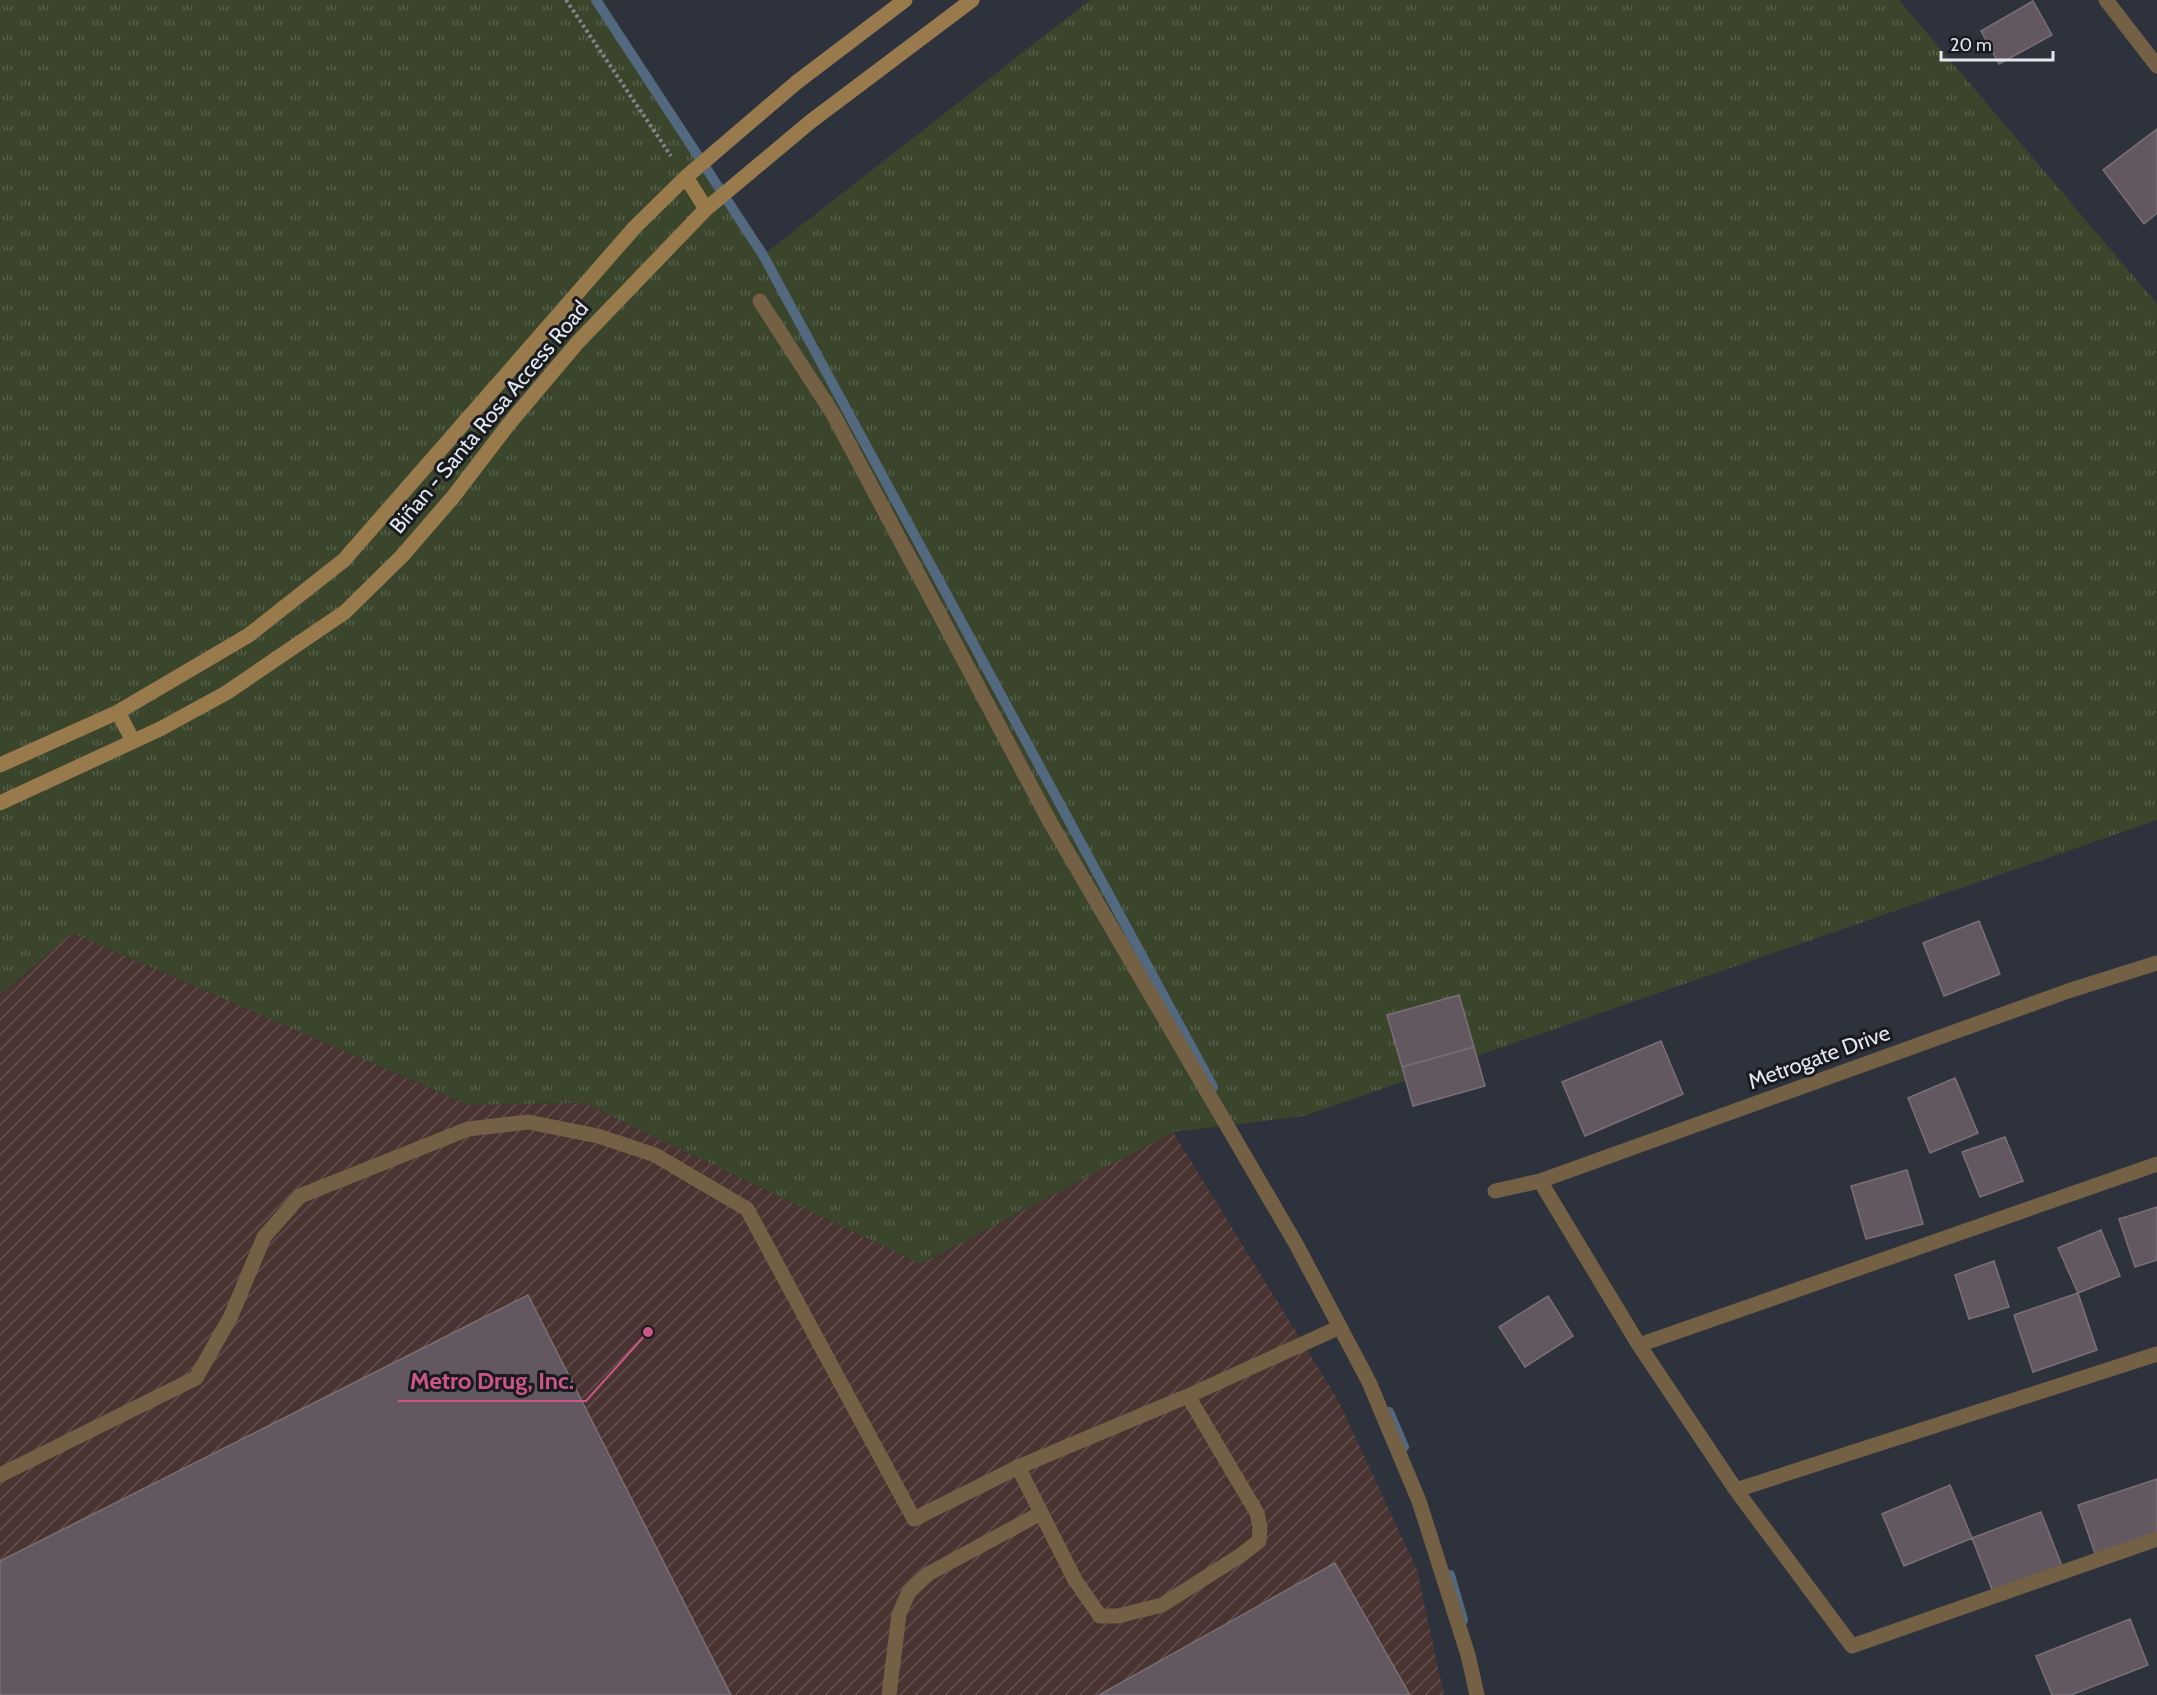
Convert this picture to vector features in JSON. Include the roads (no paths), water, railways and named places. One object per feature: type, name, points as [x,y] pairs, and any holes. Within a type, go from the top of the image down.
[{"type":"main road","name":"Biñan - Santa Rosa Access Road","points":[[0,765],[118,712],[249,635],[344,560],[635,227],[686,177],[796,82],[905,0]]},
{"type":"main road","name":"Biñan - Santa Rosa Access Road","points":[[0,803],[160,729],[226,693],[345,612],[410,548],[578,342],[706,209],[810,122],[972,0]]},
{"type":"main road","points":[[686,177],[706,209]]},
{"type":"main road","points":[[118,712],[134,741]]},
{"type":"street","points":[[2106,0],[2157,66]]},
{"type":"street","points":[[760,301],[833,414],[1050,822],[1296,1244],[1369,1382],[1419,1501],[1468,1655],[1477,1695]]},
{"type":"street","name":"Metrogate Drive","points":[[1495,1191],[1540,1181],[2068,991],[2157,963]]},
{"type":"street","points":[[0,1475],[196,1378],[231,1316],[264,1237],[300,1196],[468,1129],[528,1122],[598,1136],[655,1155],[747,1209],[914,1519],[1018,1467],[1188,1396],[1340,1327]]},
{"type":"street","points":[[1639,1345],[2157,1164]]},
{"type":"street","points":[[1540,1181],[1639,1345],[1736,1490],[1852,1646],[2157,1539]]},
{"type":"street","points":[[1736,1490],[2157,1354]]},
{"type":"street","points":[[1018,1467],[1075,1580],[1100,1616],[1118,1616],[1162,1605],[1259,1541],[1260,1527],[1257,1513],[1188,1396]]},
{"type":"street","points":[[890,1695],[899,1614],[909,1592],[928,1574],[1041,1513]]},
{"type":"waterway","points":[[596,0],[763,255],[1213,1087]]},
{"type":"waterway","points":[[1389,1412],[1404,1447]]},
{"type":"waterway","points":[[1450,1575],[1463,1620]]},
{"type":"place","name":"Metro Drug, Inc.","points":[[648,1332]]}]
